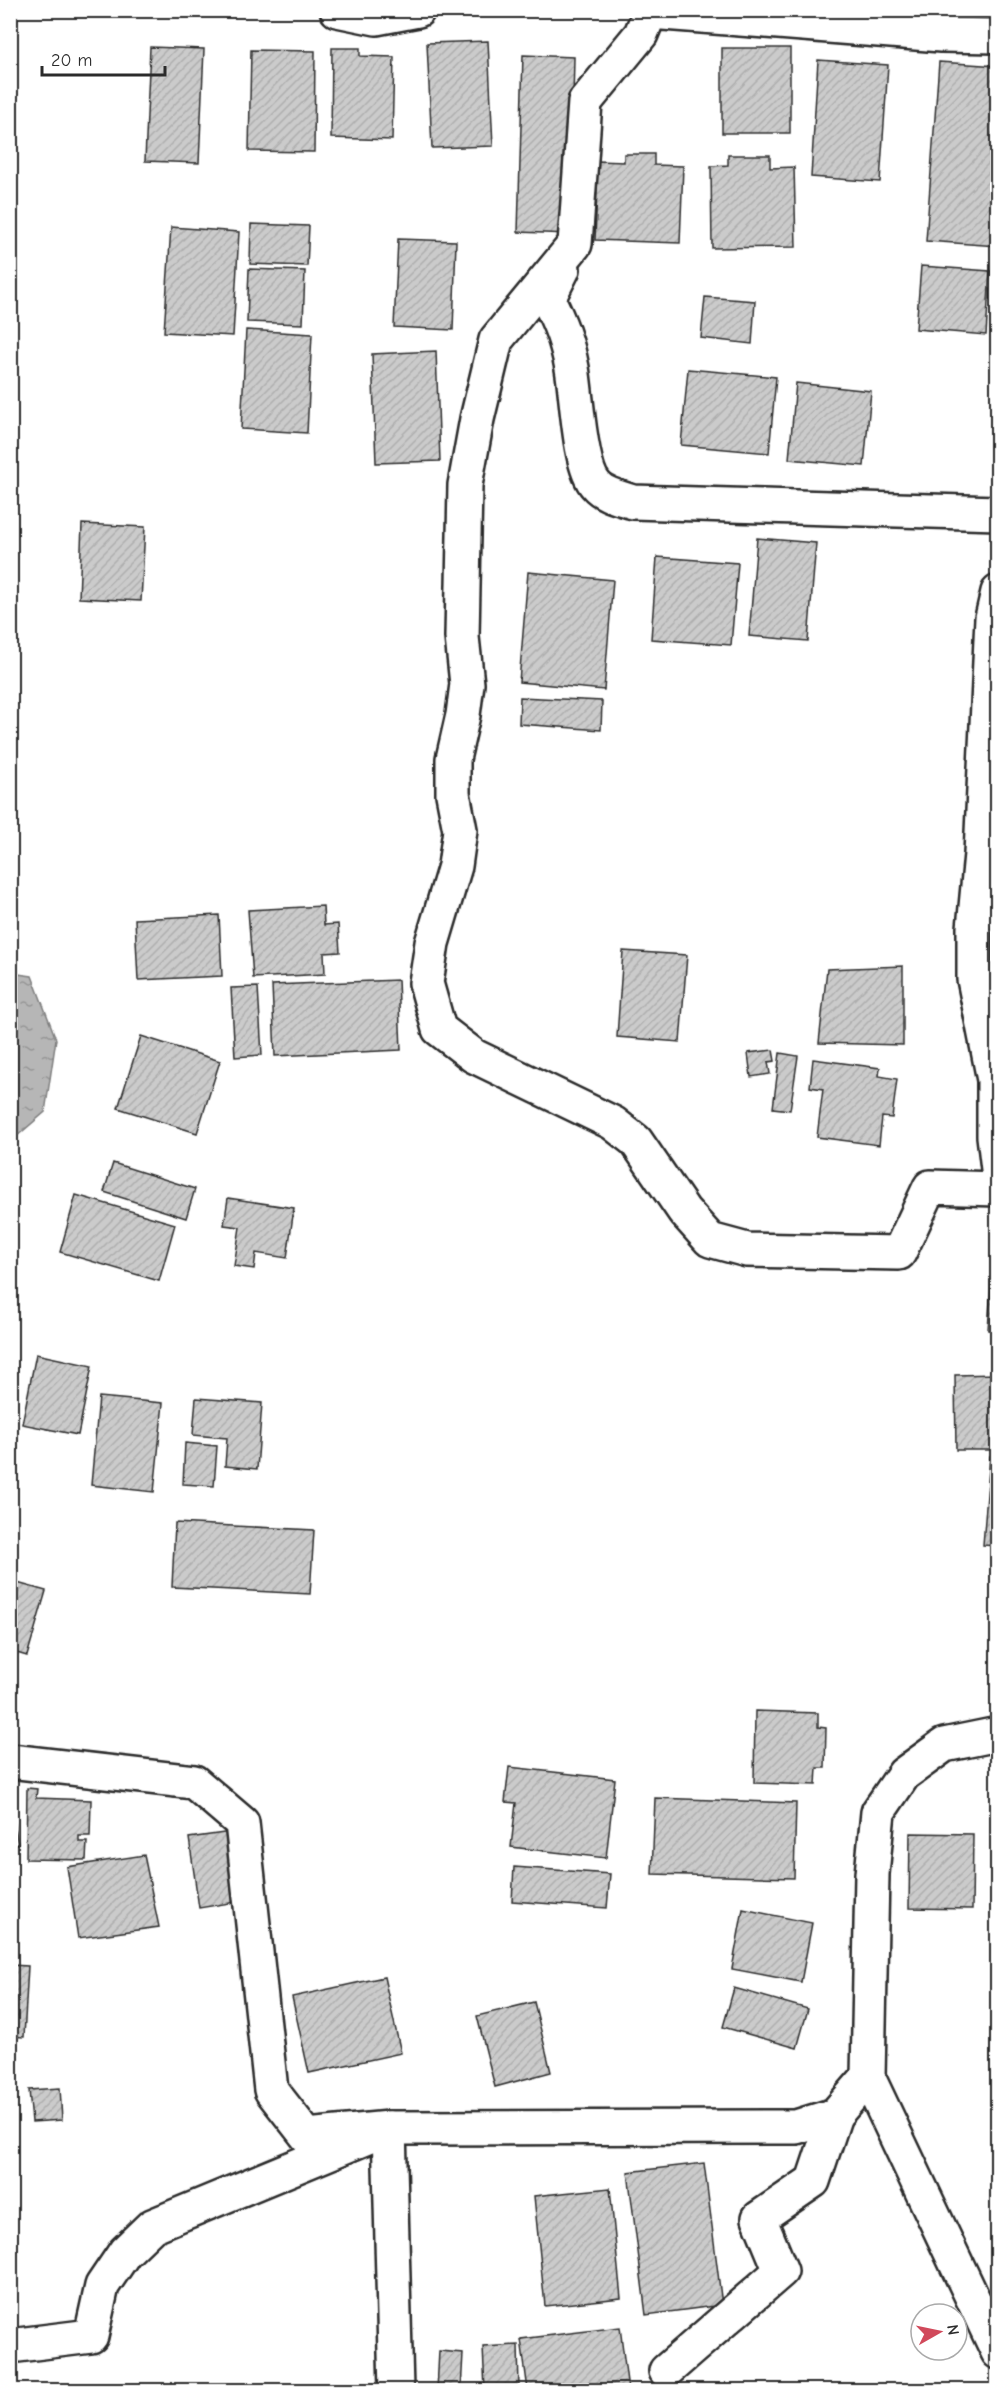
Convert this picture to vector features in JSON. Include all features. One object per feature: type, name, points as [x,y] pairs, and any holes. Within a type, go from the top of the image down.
[{"type":"street","points":[[337,10],[376,18],[418,10]]},
{"type":"street","points":[[998,36],[941,35],[647,11],[641,34],[585,102],[575,244],[548,299],[562,327],[572,368],[586,466],[596,486],[611,494],[633,502],[998,513]]},
{"type":"street","points":[[575,244],[496,340],[477,419],[465,485],[462,637],[467,684],[453,759],[453,794],[460,830],[455,866],[432,943],[426,983],[439,1029],[474,1056],[613,1123],[636,1141],[684,1211],[710,1240],[747,1250],[899,1253],[930,1187],[998,1189]]},
{"type":"street","points":[[998,592],[992,618],[981,854],[974,928],[974,979],[994,1080],[994,1136],[998,1169]]},
{"type":"street","points":[[998,1734],[944,1745],[904,1774],[878,1812],[872,1875],[868,2077],[998,2352]]},
{"type":"street","points":[[10,1761],[194,1782],[242,1823],[271,2090],[307,2136],[390,2128],[796,2127],[835,2115]]},
{"type":"street","points":[[666,2371],[781,2271],[759,2218],[813,2181],[835,2115],[868,2077]]},
{"type":"street","points":[[10,2346],[91,2336],[102,2286],[125,2252],[152,2226],[390,2128]]},
{"type":"street","points":[[390,2128],[396,2391]]},
{"type":"water","points":[[11,973],[32,976],[56,1039],[45,1112],[16,1137],[11,1145]]},
{"type":"building","points":[[488,41],[493,146],[432,148],[427,43]]},
{"type":"building","points":[[150,47],[204,49],[199,163],[145,161]]},
{"type":"building","points":[[332,48],[360,48],[360,56],[394,57],[392,140],[331,138]]},
{"type":"building","points":[[722,48],[790,48],[790,133],[722,133]]},
{"type":"building","points":[[251,50],[315,51],[314,152],[249,151]]},
{"type":"building","points":[[523,55],[574,57],[570,234],[518,232]]},
{"type":"building","points":[[818,60],[888,65],[880,182],[811,177]]},
{"type":"building","points":[[939,62],[998,66],[998,246],[926,241]]},
{"type":"building","points":[[624,154],[654,154],[654,165],[683,166],[680,243],[595,240],[598,161],[624,162]]},
{"type":"building","points":[[728,155],[770,155],[770,168],[794,167],[796,247],[712,248],[711,166],[728,165]]},
{"type":"building","points":[[251,224],[309,226],[307,266],[250,264]]},
{"type":"building","points":[[171,227],[239,232],[233,336],[164,332]]},
{"type":"building","points":[[398,239],[456,241],[453,330],[394,327]]},
{"type":"building","points":[[921,266],[990,271],[986,335],[916,329]]},
{"type":"building","points":[[249,269],[305,271],[303,324],[247,322]]},
{"type":"building","points":[[705,297],[755,301],[752,344],[701,338]]},
{"type":"building","points":[[246,330],[312,334],[307,433],[241,429]]},
{"type":"building","points":[[436,351],[440,461],[376,463],[372,354]]},
{"type":"building","points":[[688,369],[776,377],[769,453],[681,445]]},
{"type":"building","points":[[796,383],[871,391],[864,466],[789,459]]},
{"type":"building","points":[[82,524],[145,527],[141,601],[79,598]]},
{"type":"building","points":[[757,538],[816,543],[808,641],[749,636]]},
{"type":"building","points":[[657,557],[738,563],[731,645],[651,639]]},
{"type":"building","points":[[528,572],[613,580],[604,690],[519,682]]},
{"type":"building","points":[[520,697],[602,701],[601,730],[519,724]]},
{"type":"building","points":[[323,906],[324,925],[338,924],[340,952],[324,953],[325,974],[253,978],[248,910]]},
{"type":"building","points":[[219,915],[222,976],[138,980],[135,919]]},
{"type":"building","points":[[623,951],[687,955],[680,1042],[617,1037]]},
{"type":"building","points":[[903,966],[903,1045],[819,1043],[827,969]]},
{"type":"building","points":[[398,980],[401,1050],[275,1056],[272,985]]},
{"type":"building","points":[[258,987],[262,1055],[235,1057],[231,988]]},
{"type":"building","points":[[141,1036],[220,1061],[197,1133],[118,1108]]},
{"type":"building","points":[[773,1050],[775,1061],[768,1062],[770,1074],[751,1077],[748,1053]]},
{"type":"building","points":[[780,1053],[798,1056],[790,1110],[773,1108]]},
{"type":"building","points":[[813,1059],[880,1068],[879,1076],[897,1079],[892,1118],[882,1117],[879,1145],[817,1137],[823,1089],[810,1087]]},
{"type":"building","points":[[113,1163],[195,1189],[186,1218],[104,1192]]},
{"type":"building","points":[[76,1195],[175,1224],[159,1281],[60,1252]]},
{"type":"building","points":[[228,1198],[294,1208],[287,1258],[256,1253],[254,1269],[234,1266],[240,1227],[224,1225]]},
{"type":"building","points":[[995,1228],[998,1228],[998,1331],[988,1330]]},
{"type":"building","points":[[36,1354],[92,1366],[78,1435],[22,1424]]},
{"type":"building","points":[[998,1374],[998,1450],[956,1450],[955,1375]]},
{"type":"building","points":[[99,1397],[163,1403],[154,1492],[91,1485]]},
{"type":"building","points":[[196,1398],[262,1403],[257,1469],[225,1466],[227,1438],[193,1435]]},
{"type":"building","points":[[185,1443],[217,1446],[214,1486],[183,1484]]},
{"type":"building","points":[[990,1456],[998,1456],[998,1546],[983,1545]]},
{"type":"building","points":[[175,1523],[314,1530],[310,1594],[172,1587]]},
{"type":"building","points":[[10,1581],[46,1591],[27,1656],[10,1651]]},
{"type":"building","points":[[755,1711],[818,1713],[818,1727],[826,1728],[825,1768],[817,1768],[816,1785],[754,1783]]},
{"type":"building","points":[[509,1767],[615,1779],[606,1858],[511,1847],[516,1803],[505,1802]]},
{"type":"building","points":[[27,1788],[37,1789],[36,1798],[91,1800],[90,1836],[79,1836],[79,1842],[87,1842],[86,1860],[26,1859]]},
{"type":"building","points":[[10,1797],[18,1844],[10,1845]]},
{"type":"building","points":[[655,1798],[796,1803],[794,1878],[652,1874]]},
{"type":"building","points":[[238,1831],[249,1900],[199,1908],[189,1838]]},
{"type":"building","points":[[910,1833],[973,1834],[972,1909],[909,1908]]},
{"type":"building","points":[[144,1855],[159,1927],[78,1938],[67,1867]]},
{"type":"building","points":[[514,1867],[610,1874],[607,1908],[512,1901]]},
{"type":"building","points":[[743,1909],[812,1923],[801,1982],[732,1969]]},
{"type":"building","points":[[10,1965],[28,1966],[24,2037],[10,2036]]},
{"type":"building","points":[[384,1977],[401,2053],[309,2073],[292,1997]]},
{"type":"building","points":[[734,1988],[808,2009],[797,2048],[723,2027]]},
{"type":"building","points":[[534,2002],[551,2072],[495,2087],[477,2016]]},
{"type":"building","points":[[60,2088],[62,2120],[32,2122],[29,2090]]},
{"type":"building","points":[[704,2163],[722,2305],[646,2315],[628,2172]]},
{"type":"building","points":[[610,2188],[621,2298],[545,2306],[534,2196]]},
{"type":"building","points":[[620,2327],[628,2390],[528,2390],[521,2339]]},
{"type":"building","points":[[518,2345],[519,2390],[485,2390],[483,2347]]},
{"type":"building","points":[[439,2351],[463,2353],[461,2390],[437,2390]]}]
